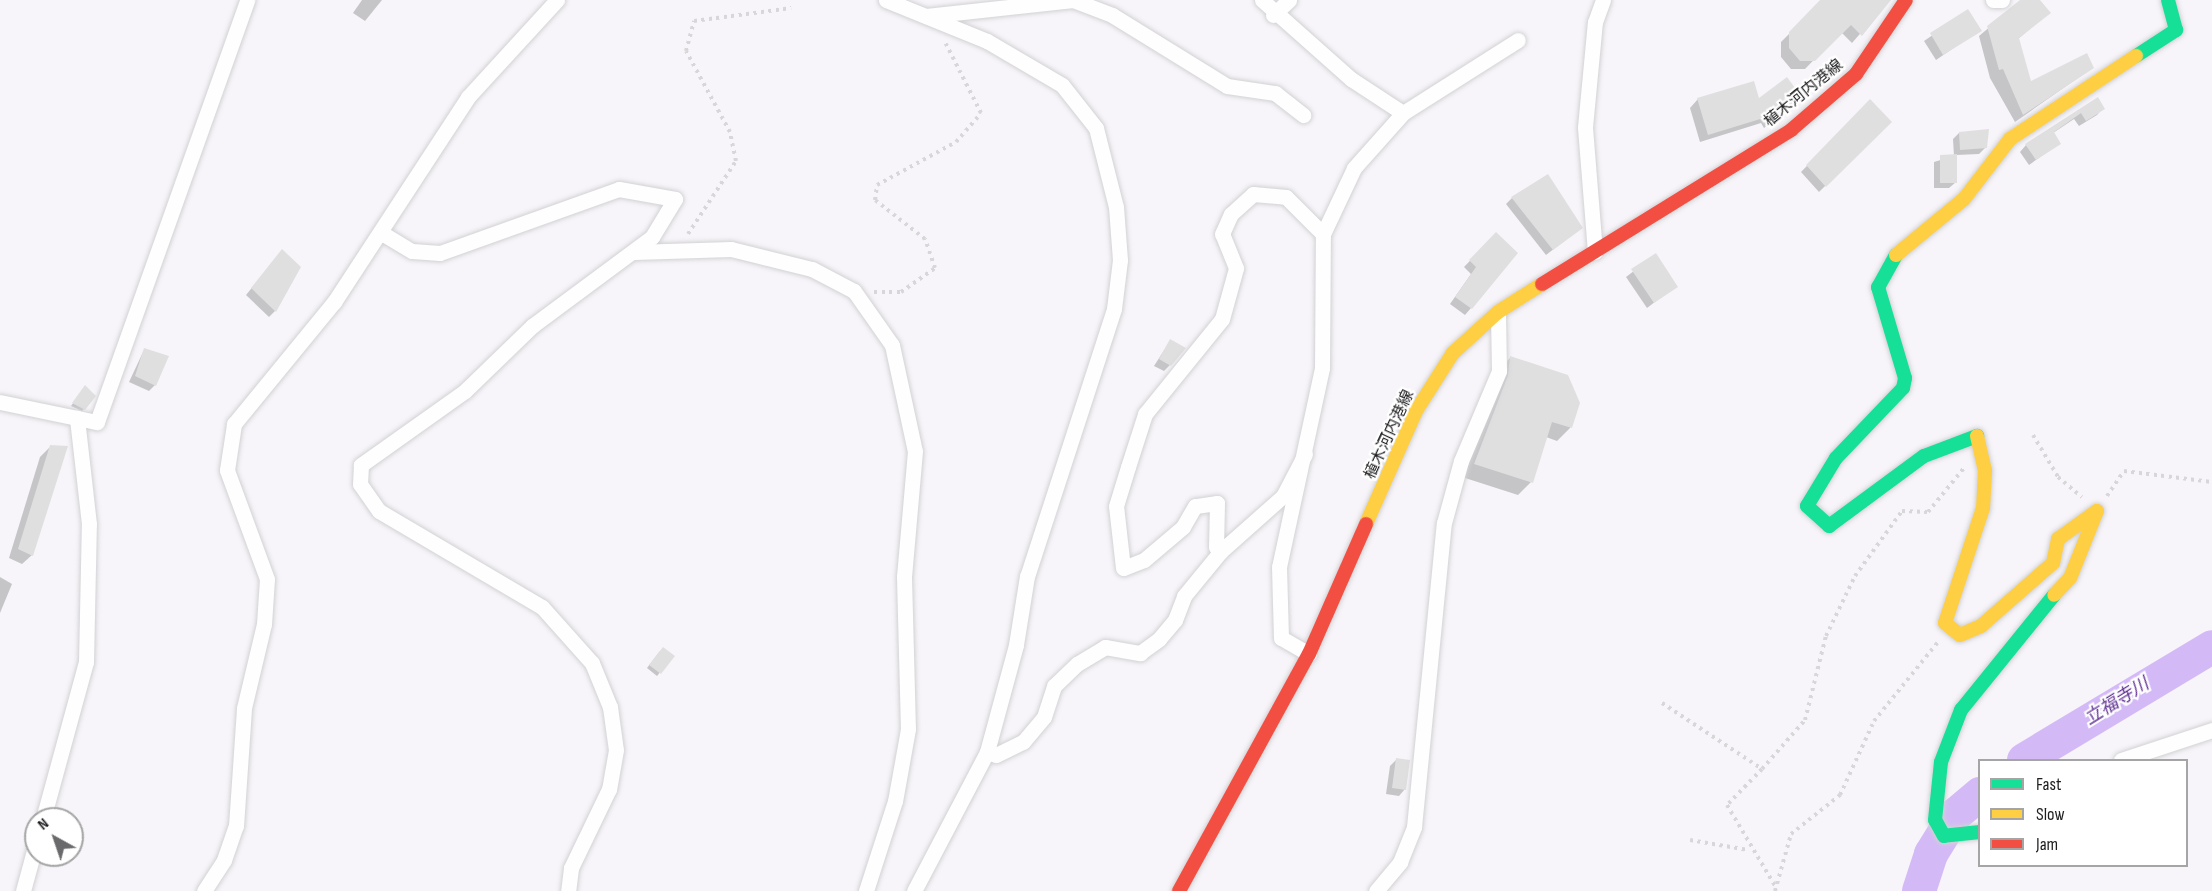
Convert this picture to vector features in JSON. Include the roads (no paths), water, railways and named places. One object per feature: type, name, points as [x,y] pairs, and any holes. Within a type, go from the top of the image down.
[{"type":"street","points":[[0,402],[97,422],[247,0]]},
{"type":"street","points":[[204,891],[224,860],[236,826],[244,708],[264,624],[267,579],[227,470],[234,424],[334,302],[468,97],[557,0]]},
{"type":"street","points":[[886,0],[987,41],[1062,85],[1096,129],[1116,207],[1120,249],[1114,309],[1027,576],[1016,645],[987,752],[914,891]]},
{"type":"street","points":[[926,16],[1073,0],[1121,20],[1227,86],[1275,93],[1304,115]]},
{"type":"street","points":[[1262,0],[1273,15],[1351,79],[1404,113]]},
{"type":"street","points":[[1273,15],[1289,0]]},
{"type":"street","points":[[1596,252],[1585,127],[1595,22],[1603,0]]},
{"type":"street","name":"植木河内港線","points":[[1179,891],[1309,654],[1416,411],[1454,353],[1498,312],[1791,130],[1856,74],[1906,0]]},
{"type":"street","points":[[1993,0],[2002,0]]},
{"type":"street","points":[[1978,832],[1944,836],[1935,820],[1941,762],[1961,710],[2016,636],[2070,578],[2097,511],[2069,526],[2058,539],[2053,563],[1981,626],[1960,635],[1948,629],[1983,508],[1985,471],[1977,435],[1924,456],[1829,526],[1807,506],[1836,458],[1903,388],[1905,378],[1878,287],[1895,256],[1964,199],[2010,139],[2176,30],[2168,0]]},
{"type":"street","points":[[1309,654],[1281,638],[1279,567],[1322,368],[1323,234],[1354,168],[1404,113],[1518,40]]},
{"type":"street","points":[[380,232],[412,251],[440,253],[619,189],[675,199],[652,237],[532,326],[465,391],[361,465],[360,484],[379,512],[542,607],[592,663],[610,707],[616,750],[609,789],[571,868],[568,891]]},
{"type":"street","points":[[1221,551],[1216,547],[1218,503],[1195,506],[1183,527],[1144,560],[1123,568],[1116,506],[1145,414],[1222,319],[1236,268],[1222,234],[1231,214],[1253,194],[1286,197],[1323,234]]},
{"type":"street","points":[[634,252],[731,249],[812,269],[859,297],[892,345],[915,451],[904,577],[908,729],[895,801],[866,891]]},
{"type":"street","points":[[1376,891],[1400,862],[1414,827],[1444,524],[1461,461],[1499,371],[1498,312]]},
{"type":"street","points":[[46,807],[86,662],[89,524],[76,418]]},
{"type":"street","points":[[987,752],[996,755],[1023,742],[1044,717],[1054,686],[1077,664],[1105,647],[1140,653],[1159,639],[1175,620],[1184,596],[1221,551],[1283,496],[1305,454]]},
{"type":"street","points":[[2124,759],[2212,730]]},
{"type":"street","points":[[23,891],[30,867]]},
{"type":"waterway","name":"立福寺川","points":[[2026,759],[2212,647]]},
{"type":"waterway","name":"立福寺川","points":[[1919,891],[1931,854],[1955,815],[1978,796]]}]
